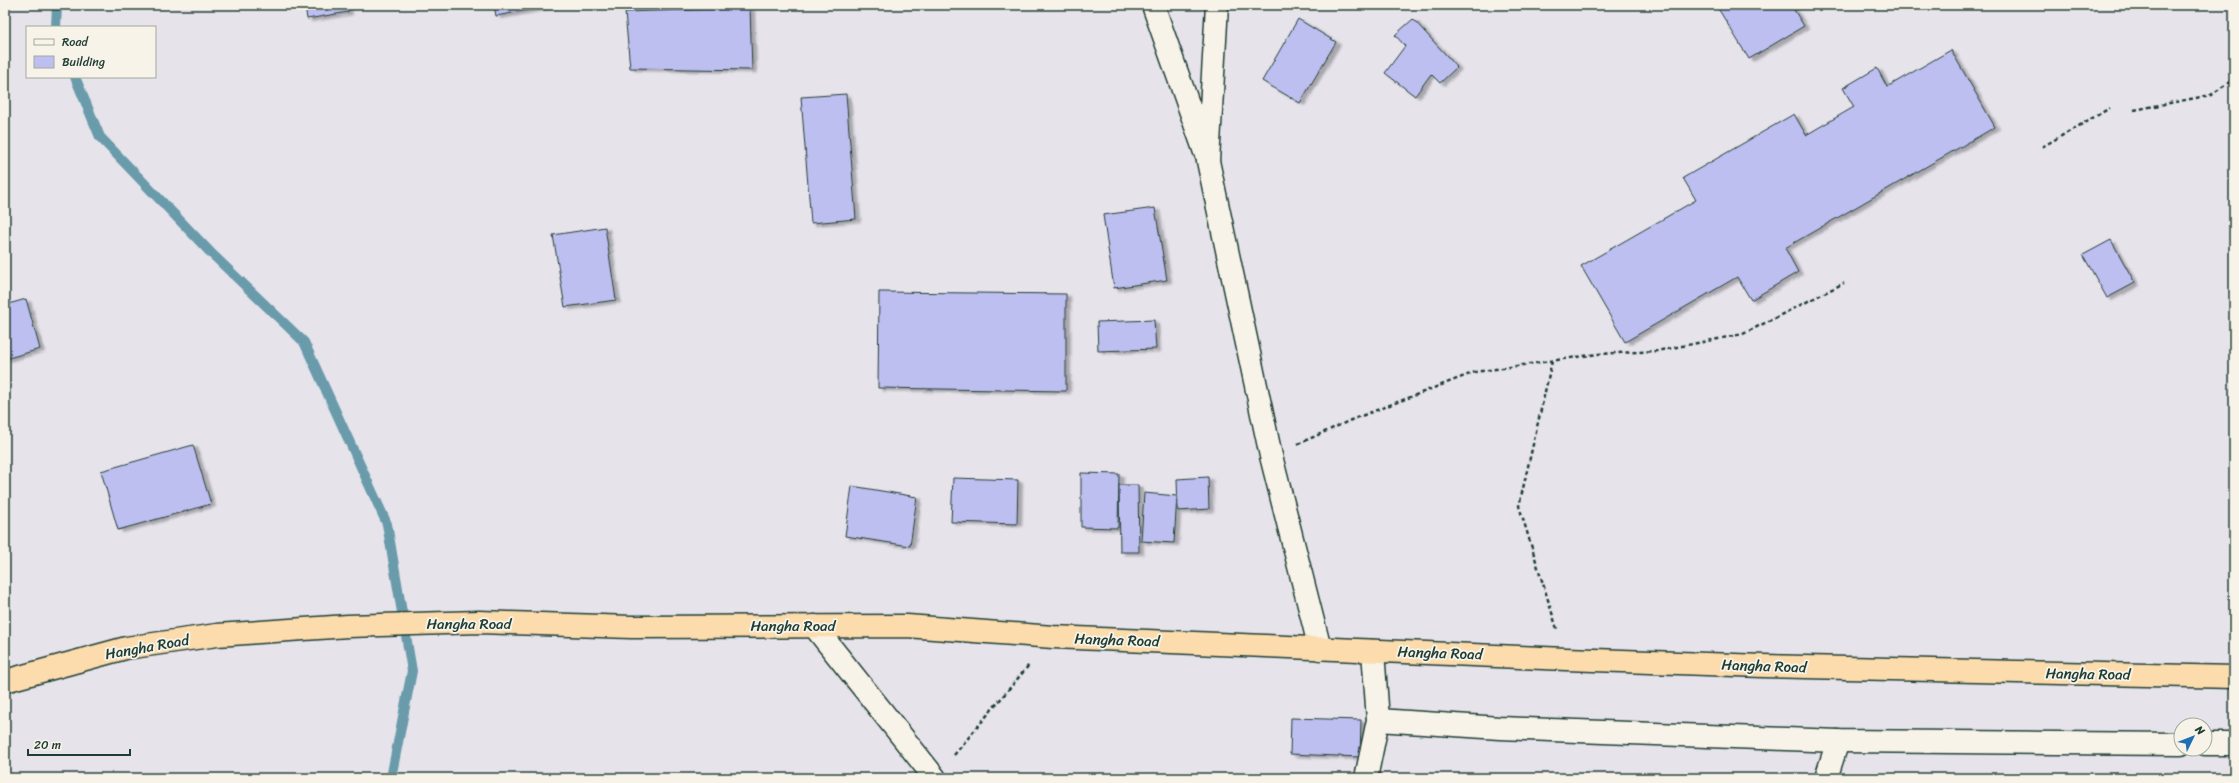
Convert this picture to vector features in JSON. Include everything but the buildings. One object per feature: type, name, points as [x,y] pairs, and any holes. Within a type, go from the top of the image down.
[{"type":"highway","name":"Hangha Road","points":[[5,681],[126,648],[217,635],[348,626],[479,622],[631,627],[907,626],[1053,637],[1566,659],[1763,666],[2234,677]]},
{"type":"street","points":[[1153,5],[1208,161],[1271,456],[1320,648]]},
{"type":"street","points":[[1208,161],[1218,5]]},
{"type":"street","points":[[814,626],[934,778]]},
{"type":"street","points":[[1366,778],[1378,720],[1373,651]]},
{"type":"street","points":[[1378,720],[1500,728],[1838,741],[2173,744]]},
{"type":"street","points":[[1826,778],[1838,741]]},
{"type":"street","points":[[2213,744],[2234,744]]},
{"type":"path","points":[[2134,110],[2210,95],[2234,79]]},
{"type":"path","points":[[2042,147],[2110,108]]},
{"type":"path","points":[[1271,456],[1351,420],[1475,372],[1598,354],[1657,351],[1743,334],[1844,283]]},
{"type":"path","points":[[1552,361],[1519,506],[1566,659]]},
{"type":"path","points":[[934,778],[1053,637]]},
{"type":"waterway","points":[[56,26],[57,5]]},
{"type":"waterway","points":[[75,78],[100,137],[211,253],[304,342],[387,524],[412,671],[391,778]]}]
